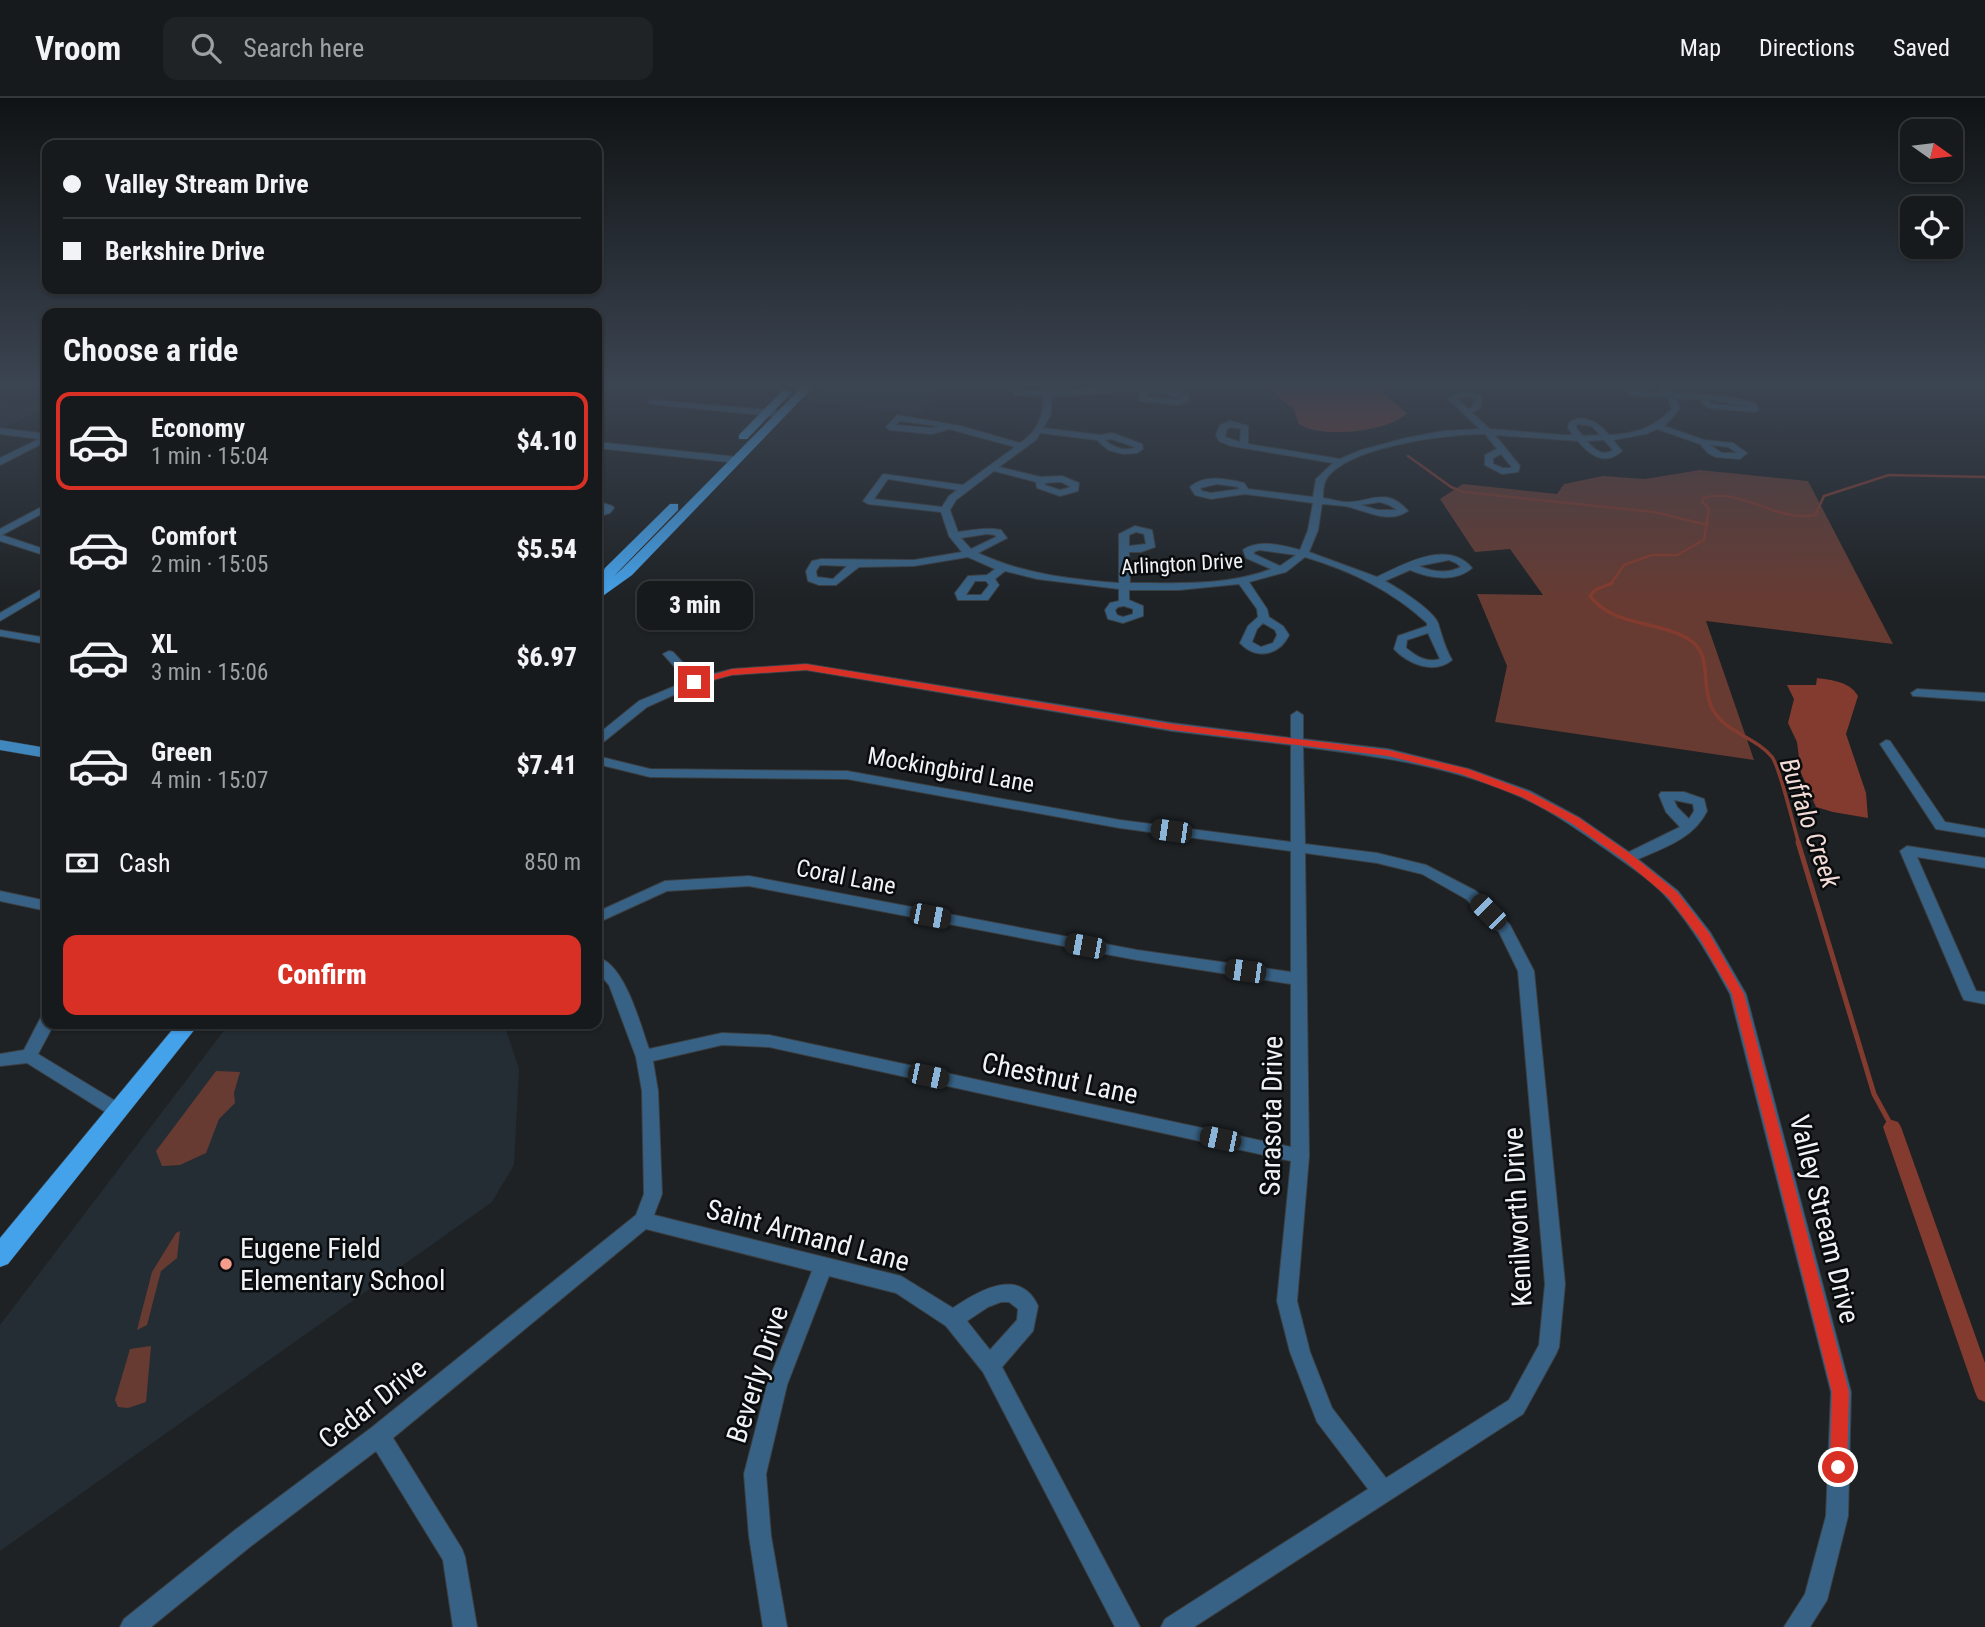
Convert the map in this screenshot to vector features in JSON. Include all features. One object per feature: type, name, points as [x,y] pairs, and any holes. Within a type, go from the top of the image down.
[{"type":"main road","points":[[602,586],[610,571],[723,458]]},
{"type":"main road","points":[[602,592],[628,572],[737,460]]},
{"type":"main road","points":[[0,745],[42,752]]},
{"type":"main road","points":[[0,1256],[116,1110],[185,1029]]},
{"type":"street","points":[[725,458],[737,460]]},
{"type":"street","points":[[964,488],[900,491],[945,510],[952,498],[1006,458]]},
{"type":"street","points":[[1320,458],[1341,462]]},
{"type":"street","points":[[1302,554],[1310,540],[1321,479],[1331,467],[1349,458]]},
{"type":"street","points":[[992,468],[1041,480]]},
{"type":"street","points":[[1245,491],[1353,505]]},
{"type":"street","points":[[0,536],[42,510]]},
{"type":"street","name":"Arlington Drive","points":[[945,510],[954,536],[968,552],[1001,569],[1124,586],[1243,581],[1282,570],[1293,564],[1302,554]]},
{"type":"street","points":[[856,564],[940,562],[1002,538],[1001,534],[987,531],[954,536]]},
{"type":"street","points":[[0,536],[42,551]]},
{"type":"street","points":[[1282,570],[1250,556],[1248,550],[1258,546],[1270,546],[1302,554],[1377,581],[1412,603],[1432,622],[1432,628]]},
{"type":"street","points":[[1124,549],[1124,603]]},
{"type":"street","points":[[1377,581],[1410,566]]},
{"type":"street","points":[[989,578],[1001,569]]},
{"type":"street","points":[[1243,581],[1262,609],[1264,619]]},
{"type":"street","points":[[0,618],[42,592]]},
{"type":"street","points":[[0,633],[42,640]]},
{"type":"street","points":[[669,654],[694,682]]},
{"type":"street","name":"Valley Stream Drive","points":[[602,737],[643,704],[694,682],[732,672],[806,667],[1172,727],[1388,753],[1464,772],[1525,794],[1575,821],[1628,858],[1673,895],[1705,936],[1738,994],[1841,1392],[1837,1516],[1815,1601],[1796,1627]]},
{"type":"street","points":[[1917,693],[1985,697]]},
{"type":"street","name":"Sarasota Drive","points":[[1297,715],[1300,1157],[1287,1301],[1300,1352],[1324,1415],[1383,1491]]},
{"type":"street","points":[[1886,744],[1941,826],[1985,832]]},
{"type":"street","name":"Mockingbird Lane","points":[[602,761],[650,774],[847,775],[1120,824],[1296,848]]},
{"type":"street","points":[[1628,858],[1674,837],[1688,827]]},
{"type":"street","name":"Kenilworth Drive","points":[[1173,1627],[1516,1407],[1549,1347],[1555,1284],[1526,971],[1505,929],[1471,895],[1426,870],[1377,858],[1296,848]]},
{"type":"street","points":[[1985,863],[1907,851],[1970,996],[1985,998]]},
{"type":"street","name":"Coral Lane","points":[[602,916],[665,886],[749,881],[1137,956],[1299,979]]},
{"type":"street","points":[[0,896],[42,905]]},
{"type":"street","points":[[602,967],[616,982],[644,1057],[650,1091],[653,1194],[643,1220]]},
{"type":"street","points":[[29,1056],[43,1029]]},
{"type":"street","name":"Chestnut Lane","points":[[644,1057],[722,1039],[769,1041],[1300,1157]]},
{"type":"street","points":[[0,1060],[29,1056],[116,1110]]},
{"type":"street","name":"Saint Armand Lane","points":[[643,1220],[901,1285],[953,1319],[990,1365],[1129,1627]]},
{"type":"street","name":"Cedar Drive","points":[[132,1627],[243,1538],[379,1436],[643,1220]]},
{"type":"street","name":"Beverly Drive","points":[[775,1627],[760,1536],[755,1474],[777,1385],[824,1265]]},
{"type":"street","points":[[953,1319],[988,1296],[1011,1293],[1022,1298],[1028,1306],[1026,1324],[990,1365]]},
{"type":"street","points":[[379,1436],[454,1557],[465,1627]]},
{"type":"shaded area","points":[[1700,470],[1808,481],[1893,644],[1706,621],[1754,760],[1495,722],[1507,666],[1477,594],[1543,595],[1510,549],[1475,552],[1440,499],[1463,484],[1557,494],[1564,484],[1603,476],[1645,479]]},
{"type":"shaded area","points":[[1817,678],[1846,685],[1858,696],[1846,734],[1866,793],[1868,818],[1816,807],[1801,773],[1797,742],[1788,723],[1794,699],[1787,685],[1816,685]]},
{"type":"shaded area","name":"Eugene Field Elementary School","points":[[225,1029],[506,1029],[519,1069],[514,1165],[492,1202],[0,1551],[0,1325]]},
{"type":"shaded area","points":[[216,1071],[240,1072],[234,1093],[235,1103],[219,1119],[206,1153],[180,1165],[162,1166],[156,1151]]},
{"type":"shaded area","points":[[180,1231],[177,1258],[161,1271],[147,1325],[137,1330],[152,1272],[176,1233]]},
{"type":"shaded area","points":[[151,1346],[146,1402],[128,1408],[118,1407],[115,1400],[130,1349]]},
{"type":"waterway","points":[[1411,458],[1451,487],[1463,492],[1654,512],[1706,525]]},
{"type":"waterway","name":"Buffalo Creek","points":[[1706,525],[1709,508],[1702,502],[1703,498],[1731,497],[1786,514],[1815,515],[1824,496],[1889,475],[1985,477]]},
{"type":"waterway","name":"Buffalo Creek","points":[[1611,583],[1624,565],[1652,555],[1677,555],[1704,540],[1706,525]]},
{"type":"waterway","name":"Buffalo Creek","points":[[1611,583],[1595,590],[1590,596],[1600,606],[1623,618],[1675,632],[1695,644],[1701,652],[1711,706],[1723,722],[1772,757],[1783,785],[1799,844]]},
{"type":"waterway","name":"Buffalo Creek","points":[[1798,842],[1874,1094],[1892,1127]]},
{"type":"waterway","points":[[1892,1127],[1985,1392]]},
{"type":"place","name":"Eugene Field Elementary School","points":[[226,1264]]},
{"type":"route","points":[[694,682],[732,672],[806,667],[1172,727],[1388,753],[1464,772],[1525,794],[1575,821],[1628,858],[1673,895],[1705,936],[1738,994],[1841,1392],[1838,1467]]}]
